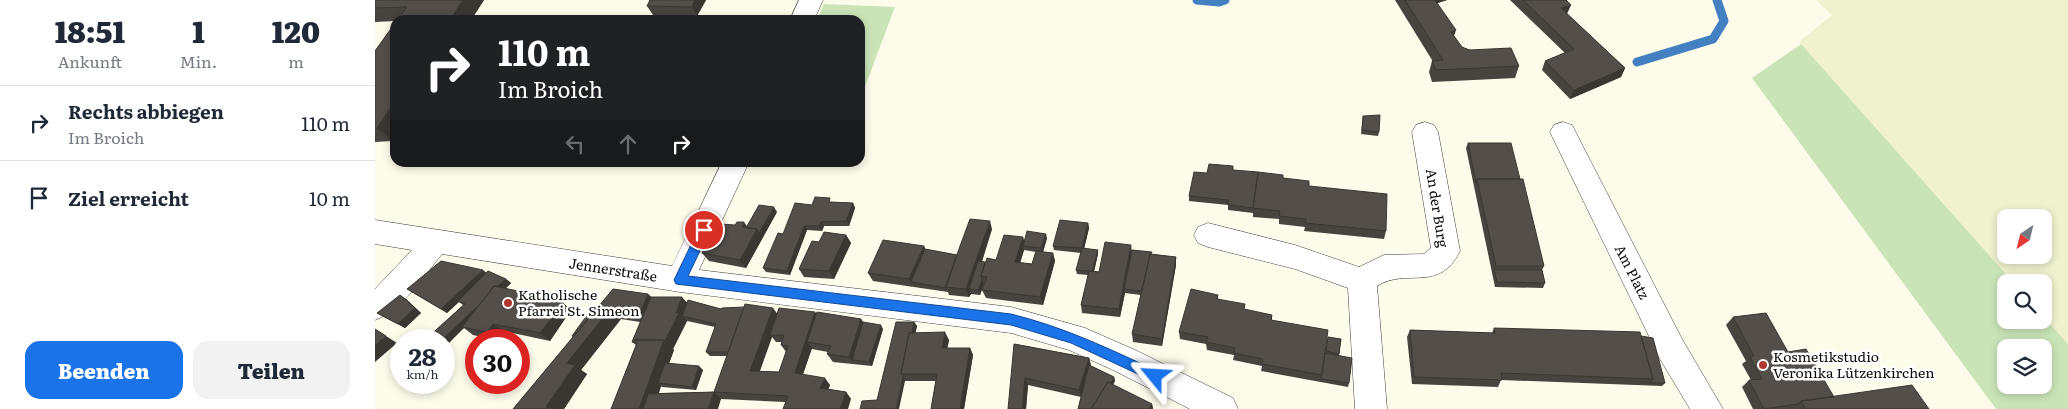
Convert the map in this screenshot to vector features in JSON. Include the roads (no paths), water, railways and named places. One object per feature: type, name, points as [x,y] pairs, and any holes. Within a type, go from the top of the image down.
[{"type":"street","points":[[804,15],[811,0]]},
{"type":"street","name":"An der Burg","points":[[1362,280],[1385,267],[1427,266],[1438,262],[1446,251],[1425,132]]},
{"type":"street","name":"Am Platz","points":[[1563,132],[1671,349],[1707,409]]},
{"type":"street","points":[[680,280],[734,167]]},
{"type":"street","name":"Jennerstraße","points":[[375,232],[680,280],[1011,320],[1041,327],[1074,338],[1124,360],[1222,409]]},
{"type":"street","points":[[1208,235],[1295,256],[1362,280],[1371,409]]},
{"type":"street","points":[[375,307],[393,291],[436,242]]},
{"type":"waterway","points":[[1197,0],[1219,2],[1225,0]]},
{"type":"waterway","points":[[1637,62],[1713,39],[1724,21],[1717,0]]},
{"type":"place","name":"Katholische Pfarrei St. Simeon","points":[[508,303]]},
{"type":"place","name":"Kosmetikstudio Veronika Lützenkirchen","points":[[1763,365]]}]
